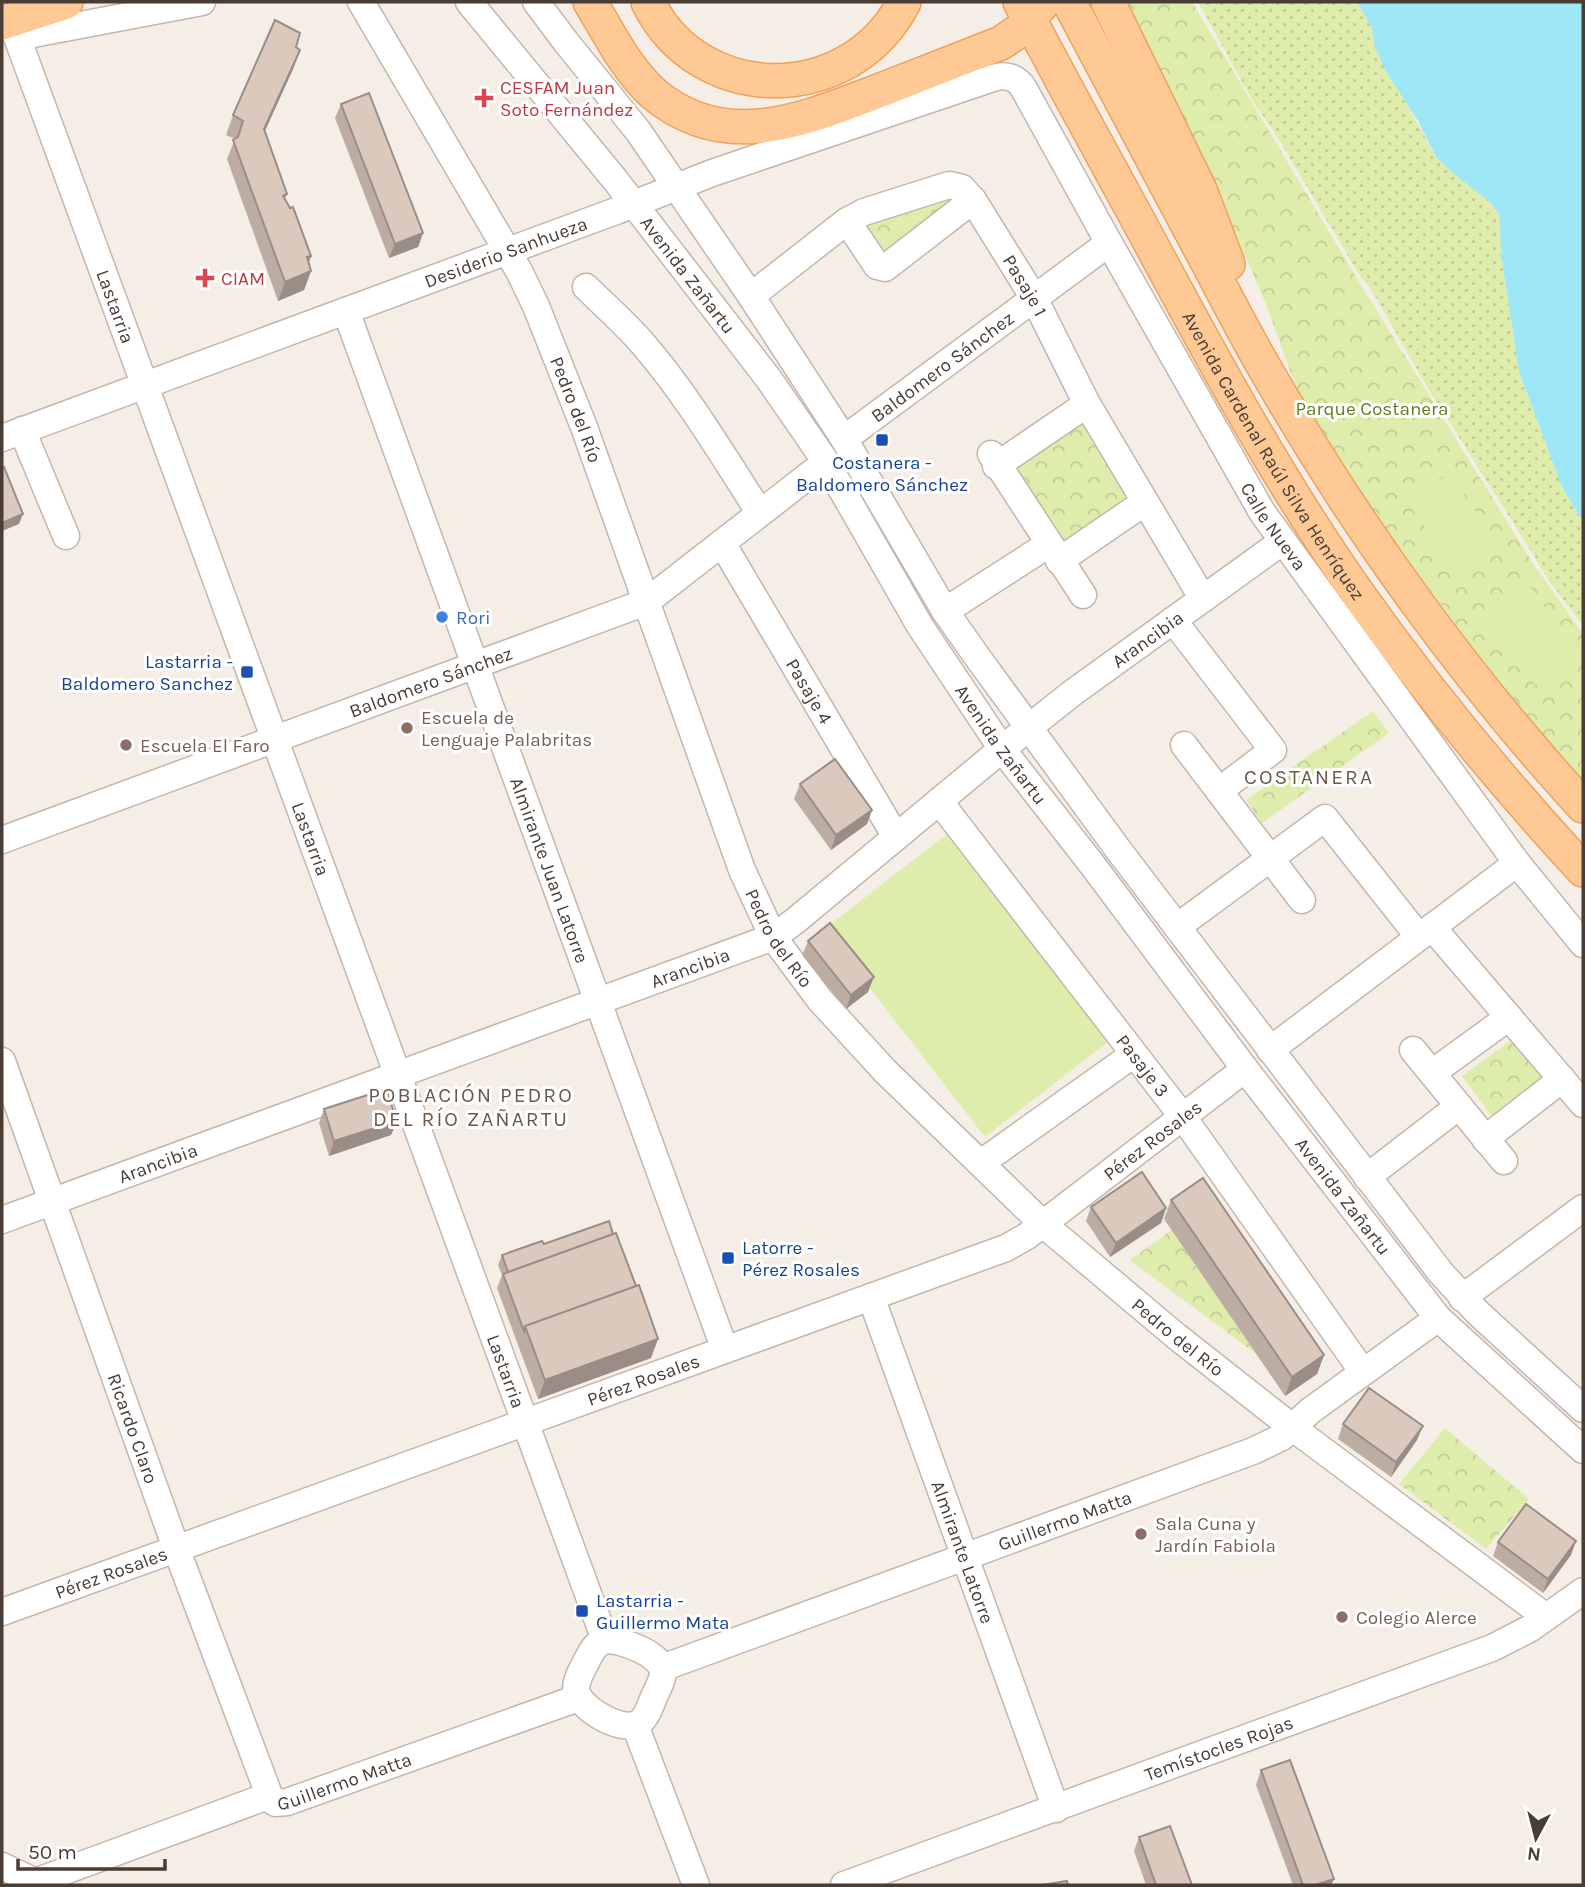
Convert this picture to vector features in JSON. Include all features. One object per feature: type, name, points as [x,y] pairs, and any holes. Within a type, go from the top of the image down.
[{"type":"main road","points":[[5,37],[66,2]]},
{"type":"main road","points":[[590,2],[626,62],[655,94],[674,108],[696,118],[733,127],[752,128],[793,122],[1001,43],[1031,8]]},
{"type":"main road","points":[[648,3],[673,38],[701,61],[736,75],[776,81],[827,72],[859,56],[885,31],[904,2]]},
{"type":"main road","name":"Avenida Cardenal Raúl Silva Henríquez","points":[[1069,2],[1260,359],[1311,445],[1405,583],[1526,743],[1583,806]]},
{"type":"main road","name":"Avenida Cardenal Raúl Silva Henríquez","points":[[1031,8],[1205,345],[1275,465],[1356,590],[1458,726],[1534,817],[1583,870]]},
{"type":"main road","points":[[1114,15],[1207,208],[1260,359]]},
{"type":"street","points":[[5,37],[202,2]]},
{"type":"street","name":"Pedro del Río","points":[[360,2],[507,250],[536,306],[565,379],[742,870],[773,937],[800,976],[841,1025],[885,1071],[1043,1224],[1293,1428],[1546,1617]]},
{"type":"street","name":"Avenida Zañartu","points":[[468,2],[634,204],[768,378],[826,462],[920,626],[1002,749],[1245,1069],[1438,1318],[1583,1450]]},
{"type":"street","name":"Avenida Zañartu","points":[[536,2],[638,131],[751,296],[844,439],[945,611],[1177,927],[1462,1298],[1583,1409]]},
{"type":"street","name":"Lastarria","points":[[5,37],[145,385],[605,1640]]},
{"type":"street","name":"Desiderio Sanhueza","points":[[12,434],[677,187],[993,78],[1012,77]]},
{"type":"street","name":"Calle Nueva","points":[[1012,77],[1024,89],[1238,473],[1283,541],[1517,863],[1583,944]]},
{"type":"street","points":[[751,296],[847,221],[864,212],[949,185],[962,188],[973,200],[885,268],[877,266],[847,221]]},
{"type":"street","name":"Pasaje 1","points":[[973,200],[1034,298],[1087,404],[1203,599]]},
{"type":"street","name":"Baldomero Sánchez","points":[[844,439],[1109,243]]},
{"type":"street","points":[[586,287],[642,342],[657,361],[760,513]]},
{"type":"street","name":"Almirante Juan Latorre","points":[[346,311],[725,1350]]},
{"type":"street","points":[[1083,594],[994,460],[1087,404]]},
{"type":"street","points":[[12,434],[66,536]]},
{"type":"street","name":"Baldomero Sánchez","points":[[2,840],[276,741],[646,602],[826,462]]},
{"type":"street","points":[[945,611],[1145,502]]},
{"type":"street","name":"Arancibia","points":[[2,1220],[773,937],[1029,728],[1283,541]]},
{"type":"street","name":"Pasaje 4","points":[[722,543],[896,837]]},
{"type":"street","points":[[1173,620],[1273,750],[1219,791]]},
{"type":"street","points":[[1184,745],[1302,900]]},
{"type":"street","name":"Pasaje 3","points":[[940,801],[1182,1117],[1363,1372]]},
{"type":"street","points":[[1177,927],[1325,818],[1426,932],[1508,1017],[1583,1104]]},
{"type":"street","points":[[1270,1050],[1517,863]]},
{"type":"street","points":[[1432,1073],[1508,1017]]},
{"type":"street","points":[[1413,1050],[1504,1161]]},
{"type":"street","points":[[981,1163],[1134,1054]]},
{"type":"street","name":"Ricardo Claro","points":[[2,1061],[176,1548],[268,1796]]},
{"type":"street","name":"Pérez Rosales","points":[[2,1612],[1006,1248],[1027,1236],[1245,1069]]},
{"type":"street","points":[[1485,1139],[1562,1079]]},
{"type":"street","points":[[1367,1177],[1459,1106]]},
{"type":"street","points":[[1462,1298],[1583,1208]]},
{"type":"street","name":"Almirante Latorre","points":[[871,1297],[1056,1809]]},
{"type":"street","name":"Guillermo Matta","points":[[663,1668],[1270,1444],[1293,1428],[1310,1411],[1438,1318]]},
{"type":"street","name":"Temístocles Rojas","points":[[844,1885],[1492,1648],[1546,1617],[1578,1604]]},
{"type":"street","points":[[605,1640],[619,1640],[655,1657],[663,1668],[662,1680],[645,1716],[635,1725],[624,1726],[590,1710],[578,1698],[577,1681],[593,1648],[605,1640]]},
{"type":"street","name":"Guillermo Matta","points":[[39,1884],[268,1796],[276,1803],[287,1802],[578,1698]]},
{"type":"street","points":[[635,1725],[696,1885]]},
{"type":"street","points":[[2,1862],[39,1884]]},
{"type":"green space","name":"Parque Costanera","points":[[1123,2],[1192,2],[1358,280],[1532,562],[1583,634],[1583,781],[1525,718],[1402,552],[1350,477],[1306,405],[1292,376],[1249,264],[1164,96]]},
{"type":"green space","points":[[1198,2],[1357,2],[1372,28],[1374,44],[1436,157],[1491,203],[1499,214],[1502,261],[1519,372],[1562,487],[1583,522],[1583,626],[1545,575],[1426,385],[1372,291],[1358,273],[1278,138],[1252,100]]},
{"type":"green space","points":[[933,189],[973,200],[885,268],[847,221]]},
{"type":"green space","points":[[1087,404],[1145,502],[1059,561],[996,466]]},
{"type":"green space","points":[[1449,473],[1499,544],[1458,573],[1407,502]]},
{"type":"green space","points":[[1525,580],[1578,654],[1535,685],[1482,611]]},
{"type":"green space","points":[[1373,711],[1389,733],[1262,823],[1246,800]]},
{"type":"green space","points":[[951,831],[1112,1039],[985,1137],[824,929]]},
{"type":"green space","points":[[1514,1038],[1547,1083],[1495,1121],[1462,1076]]},
{"type":"green space","points":[[1177,1226],[1271,1365],[1130,1260]]},
{"type":"green space","points":[[1445,1428],[1529,1499],[1486,1549],[1399,1484]]},
{"type":"water","points":[[1357,2],[1583,2],[1583,522],[1562,487],[1519,372],[1502,261],[1499,214],[1491,203],[1436,157],[1418,121],[1385,70],[1374,44],[1372,28]]},
{"type":"building","points":[[275,20],[300,33],[296,47],[300,50],[264,129],[287,194],[283,196],[290,208],[293,207],[311,256],[307,257],[311,271],[285,282],[233,140],[238,137],[243,121],[233,115]]},
{"type":"building","points":[[369,93],[423,233],[395,244],[341,104]]},
{"type":"building","points":[[4,467],[23,514],[2,523],[2,468]]},
{"type":"building","points":[[835,759],[872,810],[836,835],[800,784]]},
{"type":"building","points":[[830,923],[874,977],[851,995],[808,941]]},
{"type":"building","points":[[386,1089],[397,1121],[334,1141],[324,1109]]},
{"type":"building","points":[[1142,1172],[1166,1208],[1116,1243],[1091,1207]]},
{"type":"building","points":[[1203,1178],[1324,1355],[1292,1377],[1171,1200]]},
{"type":"building","points":[[609,1221],[613,1234],[508,1272],[502,1255],[542,1241],[544,1244]]},
{"type":"building","points":[[616,1233],[636,1286],[525,1326],[524,1331],[503,1274]]},
{"type":"building","points":[[639,1285],[658,1339],[545,1380],[525,1326]]},
{"type":"building","points":[[1369,1388],[1423,1426],[1396,1462],[1343,1424]]},
{"type":"building","points":[[1526,1504],[1576,1541],[1548,1579],[1498,1542]]},
{"type":"building","points":[[1290,1760],[1334,1879],[1315,1885],[1303,1885],[1261,1770]]},
{"type":"building","points":[[1170,1826],[1192,1885],[1156,1885],[1139,1837]]},
{"type":"building","points":[[1067,1881],[1068,1885],[1042,1885]]},
{"type":"place","name":"CESFAM Juan Soto Fernández","points":[[484,98]]},
{"type":"place","name":"CIAM","points":[[205,278]]},
{"type":"place","name":"Costanera - Baldomero Sánchez","points":[[882,440]]},
{"type":"place","name":"Rori","points":[[442,617]]},
{"type":"place","name":"Lastarria - Baldomero Sanchez","points":[[247,672]]},
{"type":"place","name":"Escuela de Lenguaje Palabritas","points":[[407,728]]},
{"type":"place","name":"Escuela El Faro","points":[[126,745]]},
{"type":"place","name":"Latorre - Pérez Rosales","points":[[728,1258]]},
{"type":"place","name":"Sala Cuna y Jardín Fabiola","points":[[1141,1534]]},
{"type":"place","name":"Lastarria - Guillermo Mata","points":[[582,1611]]},
{"type":"place","name":"Colegio Alerce","points":[[1342,1617]]},
{"type":"district","name":"COSTANERA","points":[[1309,777]]},
{"type":"district","name":"POBLACIÓN PEDRO DEL RÍO ZAÑARTU","points":[[471,1107]]}]
